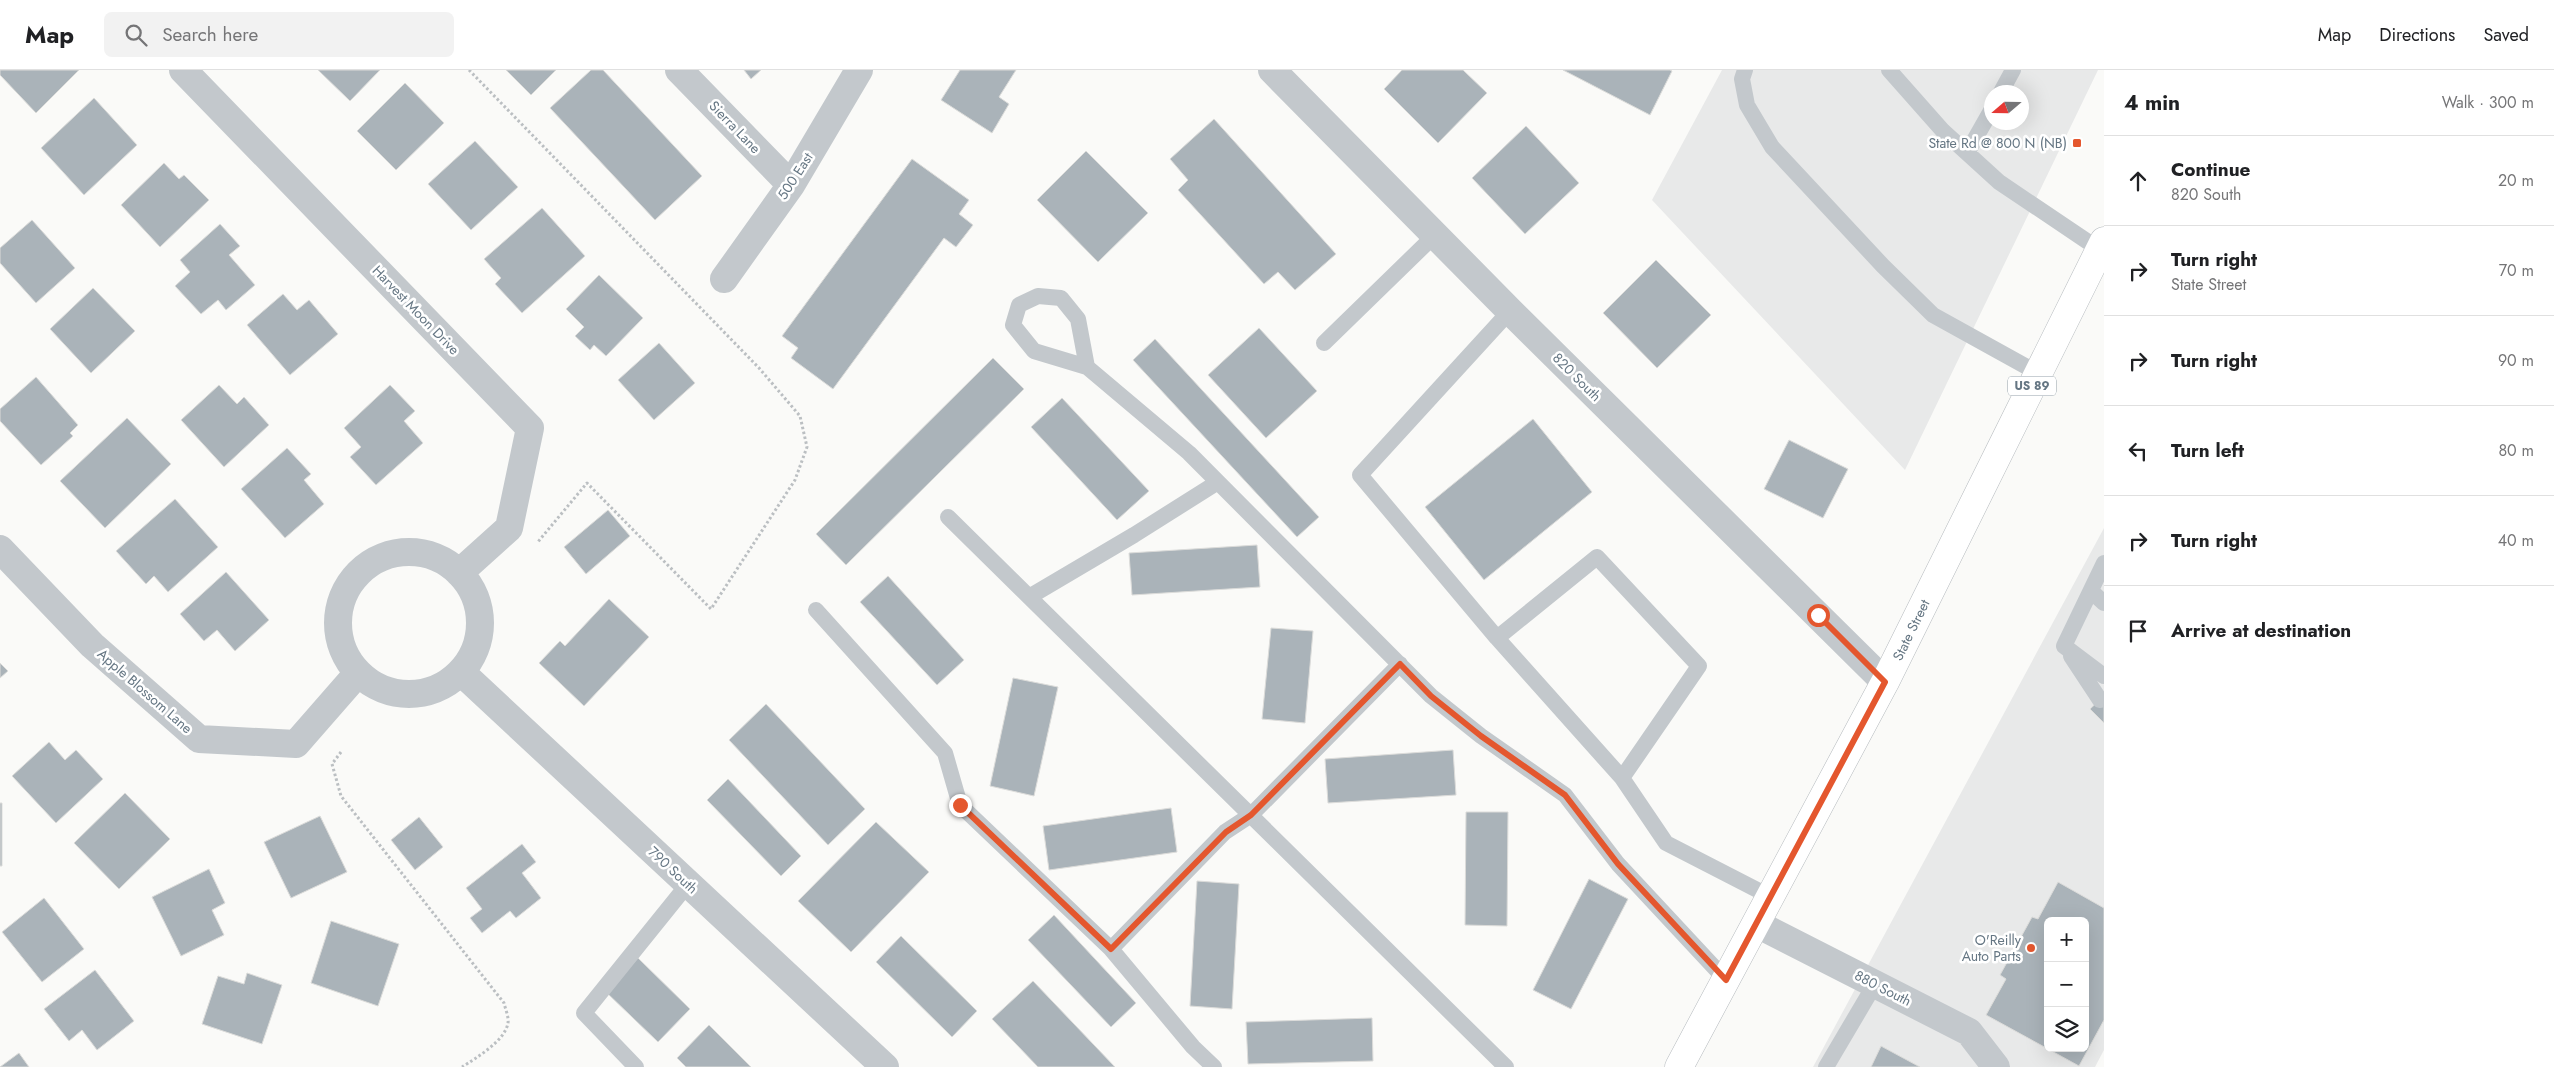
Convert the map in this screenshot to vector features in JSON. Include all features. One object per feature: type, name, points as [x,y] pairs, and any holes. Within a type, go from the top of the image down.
[{"type":"main road","name":"State Street","points":[[1679,1067],[1885,682],[2102,245]]},
{"type":"street","name":"Harvest Moon Drive","points":[[183,70],[530,428],[509,528],[460,573]]},
{"type":"street","name":"Sierra Lane","points":[[679,70],[791,185]]},
{"type":"street","name":"500 East","points":[[724,278],[791,185],[859,70]]},
{"type":"street","name":"820 South","points":[[1272,70],[1510,311],[1885,682]]},
{"type":"street","name":"Apple Blossom Lane","points":[[0,549],[92,645],[199,739],[296,744],[358,672]]},
{"type":"street","points":[[399,553],[420,553],[442,560],[460,573],[477,601],[480,618],[479,637],[476,647],[462,672],[443,686],[421,694],[398,694],[384,689],[358,672],[345,654],[339,633],[342,604],[346,590],[359,572],[378,559],[399,553]]},
{"type":"street","name":"790 South","points":[[462,672],[885,1067]]},
{"type":"street","name":"880 South","points":[[1757,924],[1968,1032],[1996,1067]]},
{"type":"lane","points":[[1745,70],[1742,79],[1746,105],[1772,147],[1883,266],[1933,315],[2038,373]]},
{"type":"lane","points":[[1889,70],[1943,130],[1999,182],[2102,245]]},
{"type":"lane","points":[[2005,85],[2013,70]]},
{"type":"lane","points":[[1967,153],[1984,123]]},
{"type":"lane","points":[[1324,343],[1436,234]]},
{"type":"lane","points":[[1087,367],[1078,319],[1061,298],[1038,296],[1019,305],[1013,325],[1034,351],[1087,367],[1189,453],[1431,696],[1481,736],[1565,795],[1618,864],[1726,980]]},
{"type":"lane","points":[[1510,311],[1360,475],[1497,638],[1622,778],[1666,843],[1771,896]]},
{"type":"lane","points":[[1029,597],[1134,535],[1218,482]]},
{"type":"lane","points":[[948,517],[1506,1067]]},
{"type":"lane","points":[[1497,638],[1596,556],[1699,666],[1622,778]]},
{"type":"lane","points":[[2064,646],[2069,632],[2102,571]]},
{"type":"lane","points":[[2091,591],[2104,603]]},
{"type":"lane","points":[[816,610],[945,753],[960,805],[1111,949],[1192,1048],[1214,1067]]},
{"type":"lane","points":[[2064,646],[2104,676]]},
{"type":"lane","points":[[2064,646],[2100,700]]},
{"type":"lane","points":[[1111,949],[1226,832],[1251,815],[1400,664]]},
{"type":"lane","points":[[636,1067],[584,1013],[688,884]]},
{"type":"lane","points":[[1826,1067],[1875,984]]},
{"type":"path","points":[[469,70],[759,368],[800,416],[807,447],[795,480],[711,609],[587,483],[532,550]]},
{"type":"path","points":[[341,752],[332,764],[340,796],[504,1003],[508,1023],[502,1035],[487,1051],[462,1067]]},
{"type":"shaded area","points":[[1722,70],[2098,70],[1905,470],[1652,200]]},
{"type":"shaded area","points":[[2104,528],[2104,1050],[2095,1067],[1813,1067]]},
{"type":"building","points":[[0,70],[79,70],[36,113],[0,75]]},
{"type":"building","points":[[318,70],[380,70],[350,101]]},
{"type":"building","points":[[506,70],[556,70],[531,95]]},
{"type":"building","points":[[591,70],[603,70],[702,176],[655,220],[550,108]]},
{"type":"building","points":[[744,70],[761,70],[751,79]]},
{"type":"building","points":[[960,70],[1016,70],[999,97],[1009,104],[992,133],[941,100]]},
{"type":"building","points":[[1402,70],[1463,70],[1487,93],[1438,143],[1384,89]]},
{"type":"building","points":[[1563,70],[1670,70],[1672,71],[1650,115]]},
{"type":"building","points":[[405,83],[444,123],[396,170],[357,131]]},
{"type":"building","points":[[94,98],[137,145],[84,195],[41,148]]},
{"type":"building","points":[[1214,119],[1336,254],[1295,290],[1278,272],[1264,284],[1178,190],[1188,180],[1170,159]]},
{"type":"building","points":[[1526,126],[1579,183],[1525,234],[1472,178]]},
{"type":"building","points":[[475,141],[518,187],[471,230],[428,184]]},
{"type":"building","points":[[1086,151],[1148,213],[1098,262],[1037,200]]},
{"type":"building","points":[[912,159],[969,200],[959,214],[973,225],[956,247],[944,238],[833,389],[791,358],[798,348],[782,336]]},
{"type":"building","points":[[164,163],[179,179],[184,175],[209,200],[160,247],[121,205]]},
{"type":"building","points":[[542,208],[585,256],[522,313],[495,284],[501,278],[484,259]]},
{"type":"building","points":[[32,220],[75,268],[36,303],[0,263],[0,248]]},
{"type":"building","points":[[220,224],[240,246],[229,255],[255,285],[226,310],[218,300],[201,314],[175,286],[190,272],[180,260]]},
{"type":"building","points":[[1656,260],[1711,315],[1657,368],[1603,313]]},
{"type":"building","points":[[599,275],[643,318],[606,356],[594,345],[590,350],[575,336],[584,327],[566,309]]},
{"type":"building","points":[[93,288],[135,331],[91,373],[50,329]]},
{"type":"building","points":[[283,294],[297,310],[309,300],[338,334],[290,375],[247,325]]},
{"type":"building","points":[[1259,328],[1317,391],[1266,438],[1208,375]]},
{"type":"building","points":[[1155,339],[1319,517],[1297,537],[1133,360]]},
{"type":"building","points":[[659,343],[695,383],[654,420],[618,380]]},
{"type":"building","points":[[993,358],[1024,389],[846,565],[816,534]]},
{"type":"building","points":[[36,377],[78,425],[70,433],[73,436],[41,465],[0,421],[0,409]]},
{"type":"building","points":[[219,385],[237,404],[244,397],[269,425],[224,467],[181,420]]},
{"type":"building","points":[[390,385],[415,411],[404,421],[423,443],[376,485],[350,457],[361,447],[344,428]]},
{"type":"building","points":[[1062,398],[1149,491],[1117,520],[1031,427]]},
{"type":"building","points":[[127,418],[171,464],[105,528],[60,481]]},
{"type":"building","points":[[1533,419],[1592,492],[1484,580],[1425,507]]},
{"type":"building","points":[[1789,440],[1848,469],[1823,518],[1764,489]]},
{"type":"building","points":[[287,448],[311,474],[304,480],[324,504],[285,538],[241,489]]},
{"type":"building","points":[[175,499],[218,547],[168,592],[154,576],[146,584],[116,551]]},
{"type":"building","points":[[608,510],[630,536],[586,574],[564,547]]},
{"type":"building","points":[[1257,545],[1260,587],[1132,595],[1129,553]]},
{"type":"building","points":[[226,572],[269,620],[235,651],[217,630],[204,641],[180,614]]},
{"type":"building","points":[[888,576],[964,660],[937,685],[860,602]]},
{"type":"building","points":[[609,599],[649,637],[584,706],[539,663],[560,641],[565,646]]},
{"type":"building","points":[[1271,628],[1313,631],[1305,723],[1262,719]]},
{"type":"building","points":[[0,663],[8,671],[0,678]]},
{"type":"building","points":[[1013,678],[1058,687],[1034,796],[990,786]]},
{"type":"building","points":[[2104,696],[2104,723],[2090,709]]},
{"type":"building","points":[[766,704],[865,809],[828,845],[729,740]]},
{"type":"building","points":[[49,742],[65,760],[76,750],[103,779],[56,823],[12,776]]},
{"type":"building","points":[[1453,750],[1456,795],[1328,803],[1325,759]]},
{"type":"building","points":[[728,779],[801,856],[781,876],[707,800]]},
{"type":"building","points":[[125,793],[170,839],[119,889],[74,843]]},
{"type":"building","points":[[0,803],[2,803],[2,866],[0,866]]},
{"type":"building","points":[[1171,808],[1177,852],[1049,870],[1043,826]]},
{"type":"building","points":[[1466,812],[1508,812],[1507,926],[1465,925]]},
{"type":"building","points":[[320,816],[347,872],[291,898],[264,842]]},
{"type":"building","points":[[419,817],[443,847],[415,870],[391,840]]},
{"type":"building","points":[[876,822],[929,872],[851,952],[798,901]]},
{"type":"building","points":[[522,844],[536,862],[522,873],[541,898],[516,918],[510,911],[482,933],[470,918],[482,909],[466,888]]},
{"type":"building","points":[[209,869],[225,903],[212,910],[224,935],[181,956],[152,897]]},
{"type":"building","points":[[1589,879],[1628,899],[1571,1009],[1533,990]]},
{"type":"building","points":[[1197,881],[1239,884],[1232,1009],[1190,1006]]},
{"type":"building","name":"O'Reilly Auto Parts","points":[[2058,882],[2104,908],[2104,1020],[2089,1048],[2089,917],[2044,917],[2044,1047],[1986,1015],[2006,979],[2000,975],[2032,917],[2038,919]]},
{"type":"building","points":[[44,898],[84,949],[42,982],[2,932]]},
{"type":"building","points":[[1054,915],[1136,1003],[1111,1027],[1028,940]]},
{"type":"building","points":[[331,921],[399,944],[378,1006],[311,983]]},
{"type":"building","points":[[901,936],[977,1011],[952,1037],[876,962]]},
{"type":"building","points":[[638,958],[690,1009],[658,1042],[606,992]]},
{"type":"building","points":[[95,970],[134,1021],[97,1050],[82,1030],[69,1041],[44,1009]]},
{"type":"building","points":[[247,973],[282,985],[262,1044],[202,1024],[218,976],[244,984]]},
{"type":"building","points":[[1033,981],[1115,1067],[1038,1067],[992,1019]]},
{"type":"building","points":[[1372,1018],[1373,1061],[1248,1064],[1246,1022]]},
{"type":"building","points":[[709,1025],[751,1067],[686,1067],[677,1058]]},
{"type":"building","points":[[1881,1046],[1920,1067],[1871,1067]]},
{"type":"building","name":"O'Reilly Auto Parts","points":[[2053,1052],[2087,1052],[2079,1066]]},
{"type":"building","points":[[19,1053],[29,1067],[0,1067]]},
{"type":"place","name":"State Rd @ 800 N (NB)","points":[[2077,143]]},
{"type":"place","name":"O'Reilly Auto Parts","points":[[2031,948]]},
{"type":"route","points":[[960,805],[1111,949],[1226,832],[1251,815],[1400,664],[1431,696],[1481,736],[1565,795],[1618,864],[1726,980],[1885,682],[1818,615]]}]
